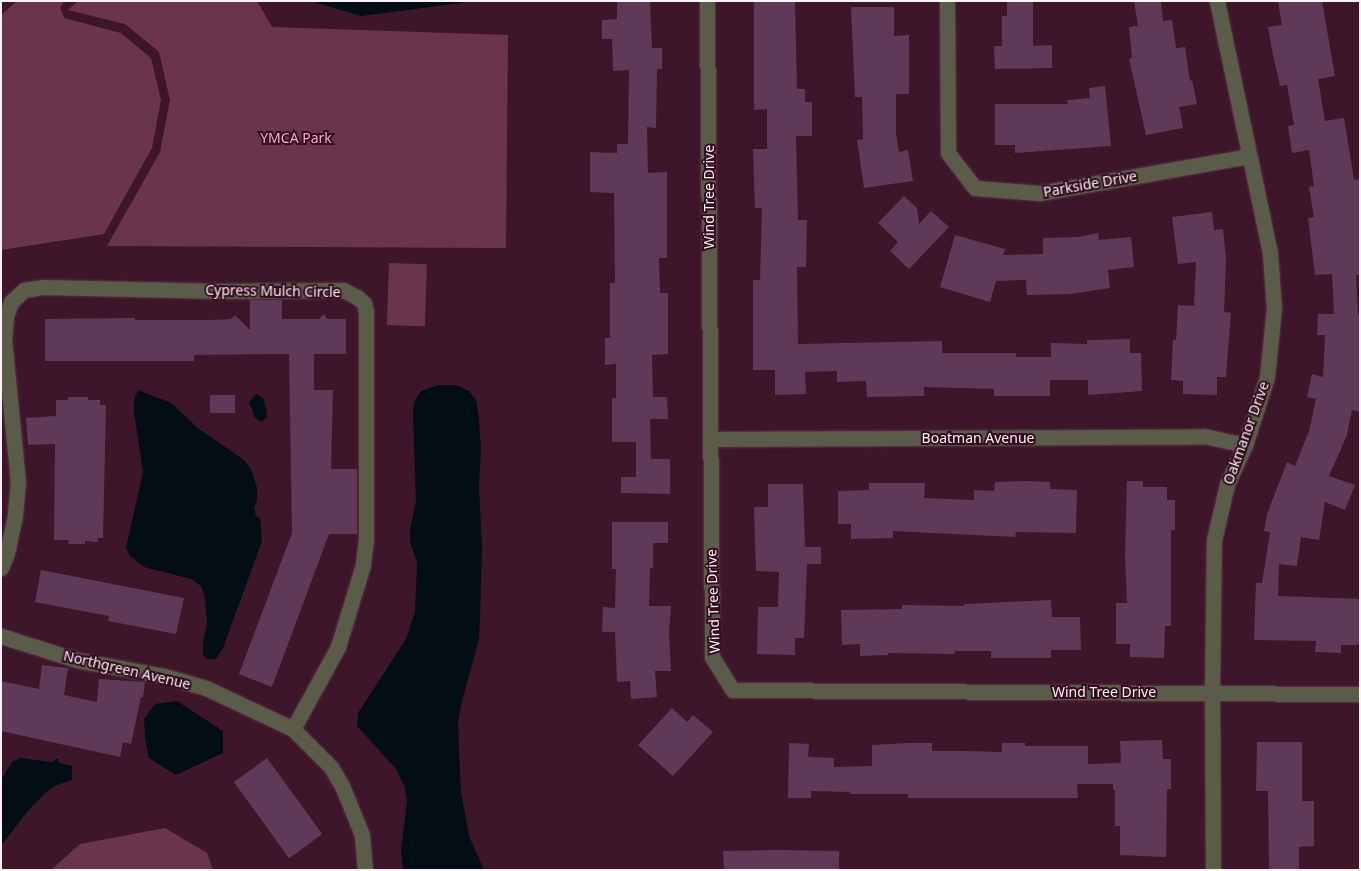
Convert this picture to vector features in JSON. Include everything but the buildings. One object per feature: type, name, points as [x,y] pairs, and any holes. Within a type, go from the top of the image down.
[{"type":"street","name":"Wind Tree Drive","points":[[707,1],[712,657],[733,690],[1360,694]]},
{"type":"street","name":"Parkside Drive","points":[[947,1],[948,153],[975,188],[1040,193],[1249,156]]},
{"type":"street","name":"Oakmanor Drive","points":[[1214,870],[1212,693],[1214,540],[1227,484],[1245,445],[1267,377],[1274,308],[1270,253],[1217,1]]},
{"type":"street","name":"Cypress Mulch Circle","points":[[1,568],[8,552],[15,515],[18,482],[4,340],[6,316],[11,302],[24,290],[42,287],[222,291],[343,290],[357,297],[364,303],[366,312],[366,539],[363,565],[338,647],[293,729]]},
{"type":"street","name":"Boatman Avenue","points":[[710,439],[1204,436],[1245,445]]},
{"type":"street","name":"Northgreen Avenue","points":[[1,636],[77,660],[164,676],[206,688],[293,729],[331,767],[343,788],[362,836],[365,870]]},
{"type":"green space","points":[[17,1],[64,1],[60,8],[64,18],[121,33],[151,58],[161,100],[152,148],[104,234],[1,250],[1,15]]},
{"type":"green space","name":"YMCA Park","points":[[78,1],[257,1],[272,27],[508,35],[506,248],[107,246],[160,152],[170,100],[159,52],[125,24],[68,10]]},
{"type":"green space","points":[[389,263],[427,264],[425,326],[387,325]]},
{"type":"green space","points":[[165,828],[207,853],[213,870],[51,870],[80,844]]},
{"type":"shaded area","points":[[311,1],[477,1],[361,16]]},
{"type":"shaded area","points":[[438,385],[456,385],[469,391],[476,400],[479,419],[481,450],[479,487],[482,545],[479,639],[461,705],[458,724],[461,792],[469,836],[484,870],[403,870],[401,850],[407,801],[405,788],[396,769],[357,726],[358,713],[406,639],[415,612],[417,563],[410,542],[410,529],[416,501],[414,402],[421,391]]},
{"type":"shaded area","points":[[138,390],[171,403],[199,429],[244,460],[251,469],[257,488],[257,501],[254,508],[256,516],[260,518],[262,541],[223,648],[216,659],[208,659],[203,655],[203,643],[207,624],[205,597],[201,586],[191,579],[144,567],[130,556],[126,548],[143,472],[134,413],[134,400]]},
{"type":"shaded area","points":[[256,394],[263,398],[266,408],[267,417],[262,422],[255,418],[249,402]]},
{"type":"shaded area","points":[[177,701],[223,731],[223,753],[176,775],[149,758],[144,719],[155,704]]},
{"type":"shaded area","points":[[20,758],[52,762],[58,758],[59,763],[72,766],[72,780],[54,786],[45,793],[27,812],[1,846],[1,780],[12,762]]}]
